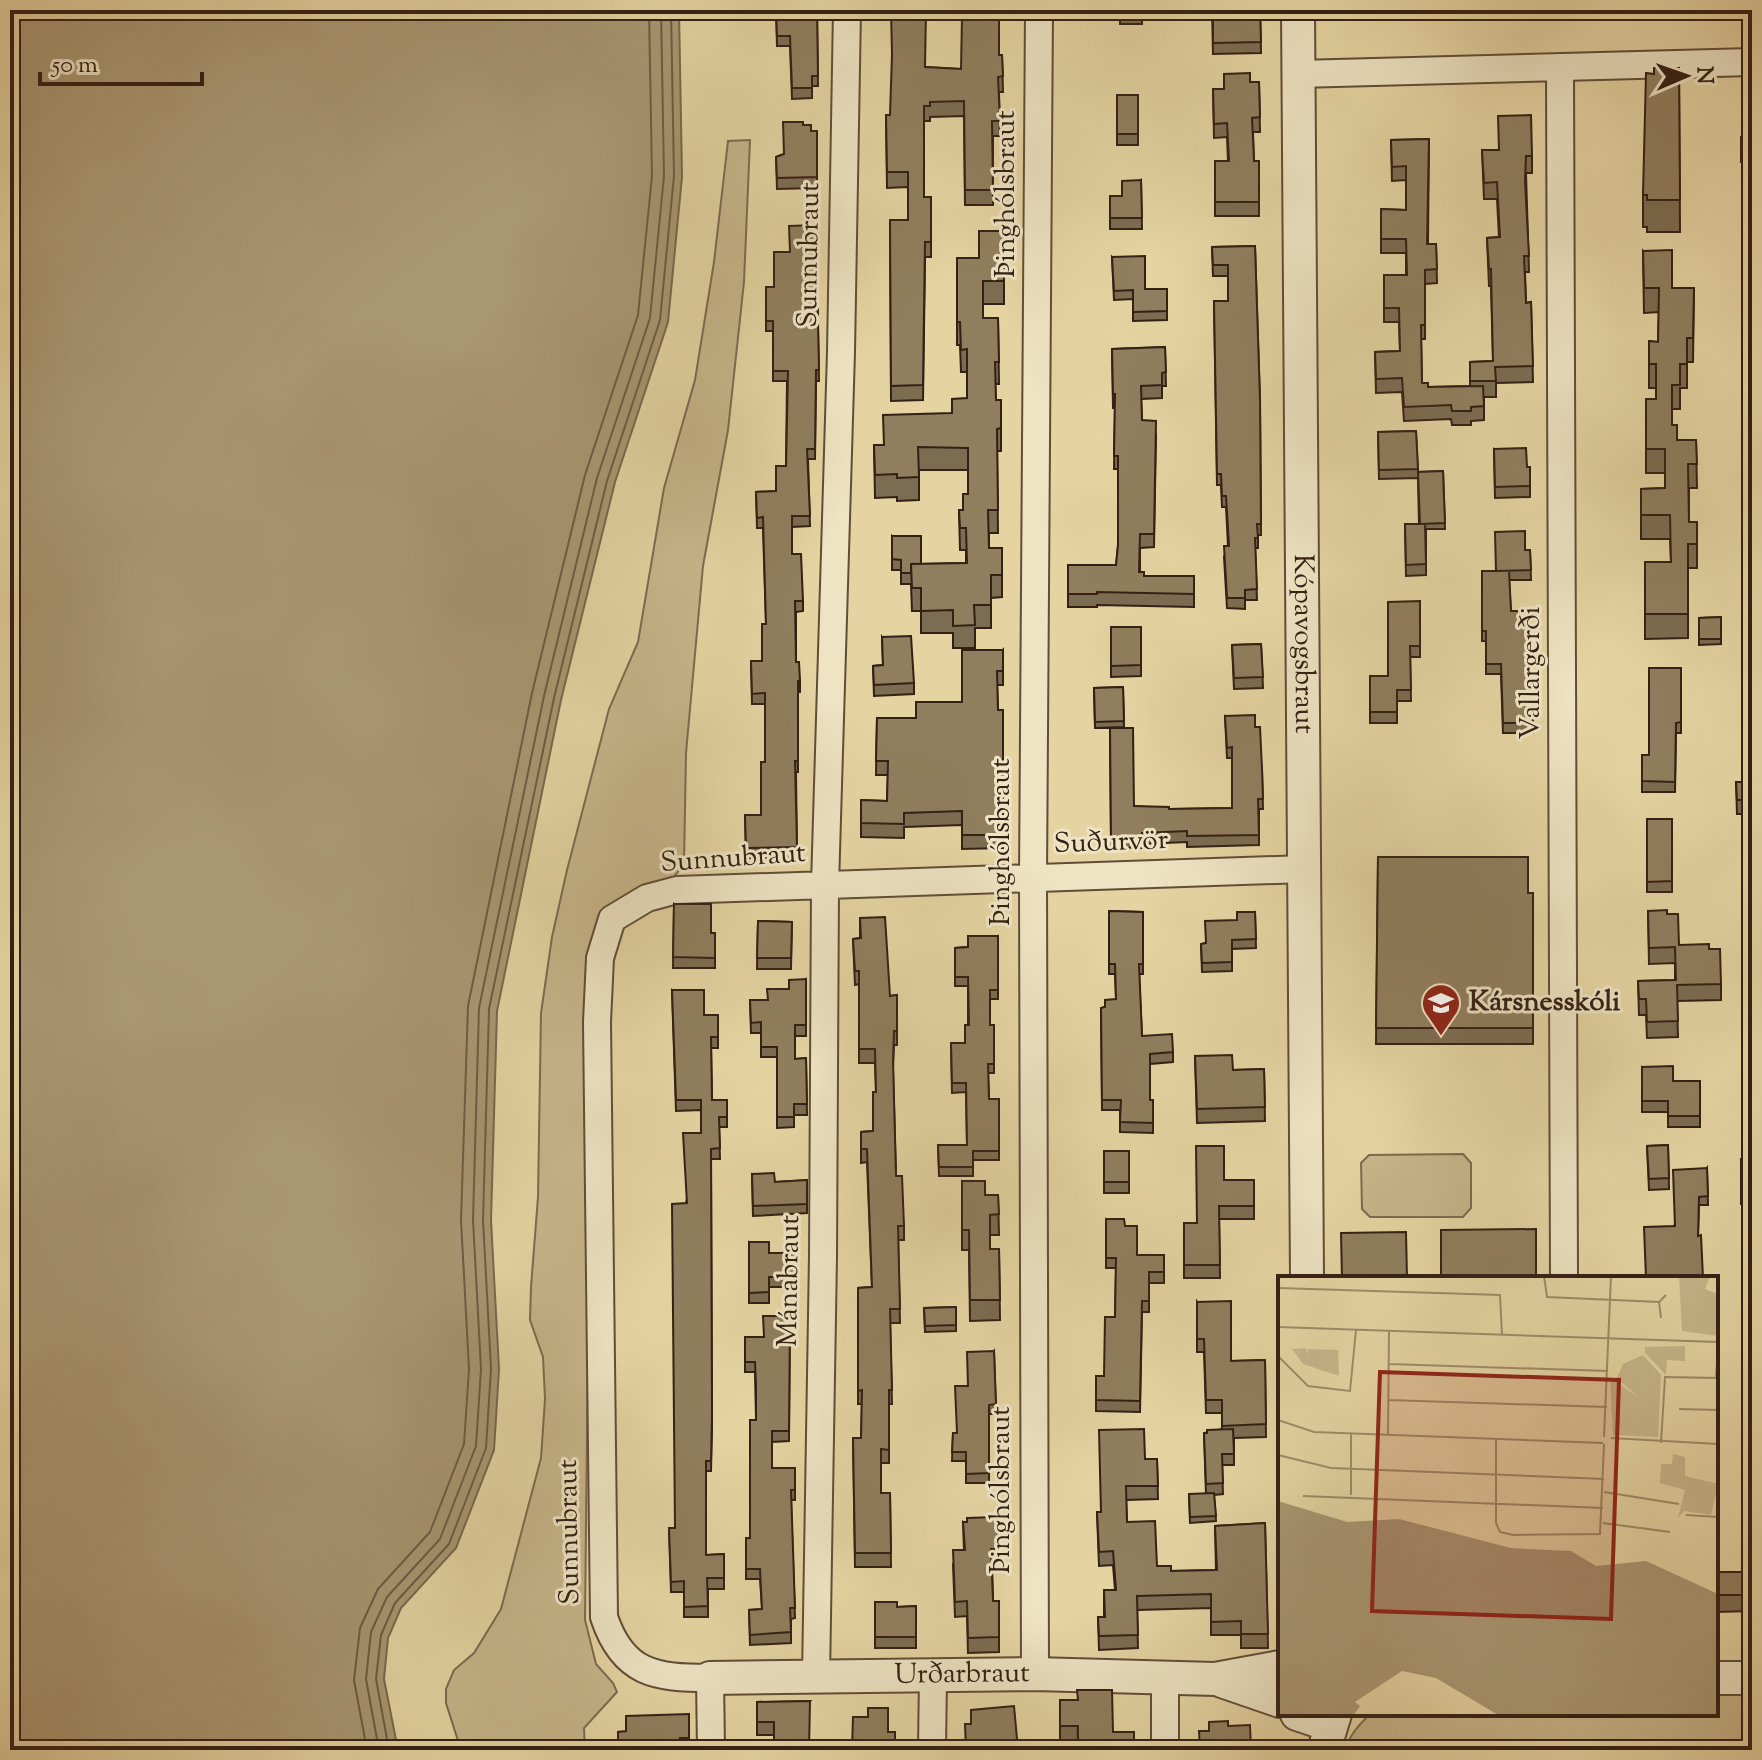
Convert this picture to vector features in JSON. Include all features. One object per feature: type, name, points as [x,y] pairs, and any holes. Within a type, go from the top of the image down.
[{"type":"street","name":"Sunnubraut","points":[[710,1678],[670,1678],[648,1672],[627,1657],[610,1636],[604,1617],[597,1038],[600,958],[612,919],[647,898],[677,890],[825,885],[847,10]]},
{"type":"street","name":"Þinghólsbraut","points":[[1035,1674],[1033,878],[1039,10]]},
{"type":"street","name":"Kópavogsbraut","points":[[1298,10],[1307,1276]]},
{"type":"street","points":[[1298,74],[1752,62]]},
{"type":"street","name":"Vallargerði","points":[[1560,67],[1564,1276]]},
{"type":"street","name":"Suðurvör","points":[[825,885],[1304,869]]},
{"type":"street","name":"Mánabraut","points":[[816,1677],[825,885]]},
{"type":"street","name":"Urðarbraut","points":[[710,1678],[1035,1674],[1215,1679],[1278,1667]]},
{"type":"street","points":[[932,1750],[933,1675]]},
{"type":"street","points":[[710,1678],[711,1750]]},
{"type":"street","points":[[1165,1678],[1165,1750]]},
{"type":"street","points":[[1718,1678],[1752,1678]]},
{"type":"street","name":"Urðarbraut","points":[[1215,1679],[1278,1700]]},
{"type":"street","points":[[1296,1716],[1305,1750]]},
{"type":"street","points":[[1302,1716],[1315,1720],[1328,1716]]},
{"type":"street","points":[[1324,1750],[1333,1716]]},
{"type":"shaded area","points":[[750,140],[744,282],[728,430],[703,566],[686,753],[684,864],[666,887],[608,916],[591,1058],[585,1620],[596,1664],[617,1692],[584,1728],[585,1750],[461,1750],[446,1703],[446,1689],[454,1670],[474,1653],[501,1609],[541,1458],[545,1399],[543,1357],[530,1320],[538,1197],[541,1013],[552,937],[609,709],[638,642],[664,488],[695,380],[714,262],[728,141]]},
{"type":"shaded area","points":[[1463,1154],[1471,1163],[1471,1208],[1463,1217],[1370,1217],[1362,1209],[1361,1163],[1369,1155]]},
{"type":"shaded area","points":[[1752,1692],[1752,1750],[1346,1750],[1352,1735],[1368,1716],[1718,1716],[1718,1693]]},
{"type":"water","points":[[10,10],[679,10],[682,177],[668,322],[615,482],[561,700],[497,1011],[491,1220],[499,1369],[494,1450],[456,1548],[401,1608],[388,1638],[384,1679],[398,1750],[10,1750]]},
{"type":"building","points":[[776,10],[817,10],[818,76],[812,76],[812,88],[792,88],[790,36],[777,36]]},
{"type":"building","points":[[891,10],[926,10],[925,67],[961,69],[962,17],[980,17],[980,10],[999,10],[999,55],[1002,55],[1003,76],[998,77],[1000,121],[992,121],[993,190],[965,190],[964,101],[930,102],[930,106],[924,106],[924,197],[931,197],[931,242],[925,242],[923,385],[891,386],[890,220],[908,220],[908,172],[887,172],[886,115],[890,115]]},
{"type":"building","points":[[1120,10],[1142,10],[1142,15],[1120,15]]},
{"type":"building","points":[[1213,10],[1260,10],[1261,42],[1213,43]]},
{"type":"building","points":[[1654,68],[1679,68],[1680,200],[1647,200],[1647,195],[1643,195],[1646,73],[1654,74]]},
{"type":"building","points":[[1250,73],[1250,82],[1259,82],[1260,117],[1252,118],[1254,161],[1259,161],[1259,202],[1215,202],[1215,161],[1229,161],[1227,123],[1214,124],[1213,89],[1224,89],[1224,74]]},
{"type":"building","points":[[1749,73],[1752,73],[1752,116],[1750,116]]},
{"type":"building","points":[[1117,95],[1138,95],[1138,134],[1117,134]]},
{"type":"building","points":[[1531,115],[1532,156],[1526,156],[1525,181],[1529,256],[1524,256],[1526,303],[1531,302],[1533,366],[1495,367],[1496,381],[1470,381],[1470,362],[1493,361],[1491,269],[1487,238],[1500,237],[1497,182],[1484,183],[1482,150],[1499,150],[1498,116]]},
{"type":"building","points":[[783,122],[803,122],[803,125],[811,125],[811,131],[817,131],[817,177],[777,178],[776,157],[784,154]]},
{"type":"building","points":[[1752,136],[1752,156],[1741,157],[1741,137]]},
{"type":"building","points":[[1429,139],[1427,244],[1436,244],[1437,269],[1425,270],[1425,325],[1421,325],[1422,383],[1428,383],[1428,387],[1483,386],[1484,406],[1471,407],[1471,411],[1452,411],[1451,405],[1404,407],[1402,378],[1376,379],[1375,352],[1400,351],[1399,308],[1384,308],[1384,275],[1407,275],[1406,239],[1381,239],[1381,209],[1406,210],[1406,166],[1392,167],[1391,140]]},
{"type":"building","points":[[1742,175],[1752,175],[1752,204],[1743,204]]},
{"type":"building","points":[[1141,180],[1142,218],[1110,218],[1110,196],[1122,196],[1122,181]]},
{"type":"building","points":[[816,225],[819,370],[816,370],[815,449],[807,449],[810,516],[792,516],[792,554],[801,554],[803,601],[795,601],[796,662],[799,662],[800,681],[798,761],[795,761],[797,847],[746,848],[745,815],[761,815],[761,762],[765,762],[765,693],[752,694],[751,661],[762,661],[762,624],[766,624],[763,517],[757,518],[756,492],[776,491],[776,466],[786,466],[788,371],[773,371],[773,321],[766,321],[766,287],[774,287],[774,252],[790,252],[789,226]]},
{"type":"building","points":[[979,231],[1004,231],[1004,281],[983,281],[983,318],[998,318],[996,400],[1001,400],[1001,428],[997,429],[998,510],[988,510],[989,548],[1002,548],[1002,575],[991,575],[991,605],[974,605],[975,625],[953,626],[953,610],[921,611],[921,588],[912,588],[911,564],[967,563],[966,528],[960,528],[959,510],[963,510],[963,494],[968,494],[968,448],[918,447],[919,477],[897,478],[897,474],[875,475],[874,445],[884,445],[883,415],[952,413],[952,399],[967,398],[967,349],[961,350],[960,322],[957,322],[957,258],[979,258]]},
{"type":"building","points":[[1255,246],[1261,524],[1257,524],[1258,538],[1255,538],[1257,589],[1245,590],[1245,598],[1227,598],[1224,546],[1229,546],[1226,496],[1222,496],[1221,474],[1217,474],[1214,301],[1228,301],[1228,265],[1213,265],[1212,247]]},
{"type":"building","points":[[1672,250],[1672,288],[1694,288],[1693,338],[1687,338],[1687,364],[1680,364],[1680,385],[1672,385],[1672,425],[1677,425],[1677,440],[1696,440],[1697,464],[1688,464],[1689,522],[1697,522],[1697,544],[1688,544],[1688,614],[1645,614],[1645,562],[1671,562],[1670,515],[1641,515],[1641,489],[1665,488],[1665,449],[1646,449],[1646,399],[1656,399],[1656,364],[1649,364],[1649,341],[1658,342],[1659,288],[1644,288],[1643,251]]},
{"type":"building","points":[[1145,256],[1145,289],[1167,289],[1167,311],[1133,312],[1133,290],[1114,291],[1112,257]]},
{"type":"building","points":[[1165,347],[1166,372],[1162,373],[1162,385],[1141,386],[1142,420],[1156,421],[1154,534],[1140,534],[1139,572],[1144,572],[1144,576],[1194,576],[1194,594],[1068,594],[1068,565],[1116,565],[1118,456],[1114,456],[1112,349]]},
{"type":"building","points":[[1416,431],[1418,469],[1379,470],[1378,432]]},
{"type":"building","points":[[1526,448],[1530,486],[1495,487],[1494,449]]},
{"type":"building","points":[[1752,470],[1752,521],[1751,521]]},
{"type":"building","points":[[1443,471],[1445,523],[1420,524],[1418,472]]},
{"type":"building","points":[[1405,524],[1425,524],[1426,564],[1406,565]]},
{"type":"building","points":[[1525,531],[1525,550],[1530,550],[1531,570],[1496,571],[1495,532]]},
{"type":"building","points":[[892,536],[921,536],[921,564],[911,564],[911,573],[901,573],[901,560],[892,559]]},
{"type":"building","points":[[1482,571],[1509,571],[1511,611],[1526,611],[1528,696],[1532,696],[1533,723],[1503,723],[1501,664],[1486,664],[1486,631],[1482,631]]},
{"type":"building","points":[[1420,601],[1420,646],[1410,646],[1411,690],[1397,690],[1397,712],[1370,712],[1370,676],[1388,676],[1388,602]]},
{"type":"building","points":[[1721,617],[1721,639],[1699,639],[1699,618]]},
{"type":"building","points":[[1111,627],[1141,627],[1141,665],[1111,666]]},
{"type":"building","points":[[911,636],[914,683],[874,685],[873,666],[883,665],[882,637]]},
{"type":"building","points":[[1261,644],[1263,677],[1234,678],[1232,645]]},
{"type":"building","points":[[962,650],[1003,650],[1003,671],[997,671],[998,710],[1003,710],[1003,835],[962,835],[962,811],[904,813],[904,824],[861,823],[861,800],[887,801],[888,761],[876,761],[877,718],[916,718],[916,702],[962,702]]},
{"type":"building","points":[[1649,668],[1681,668],[1681,722],[1676,723],[1675,782],[1642,781],[1642,755],[1649,755]]},
{"type":"building","points":[[1123,687],[1124,721],[1095,722],[1094,688]]},
{"type":"building","points":[[1255,715],[1255,727],[1260,727],[1263,799],[1258,799],[1259,835],[1187,836],[1187,831],[1142,833],[1142,837],[1111,837],[1110,728],[1133,728],[1134,806],[1232,808],[1232,747],[1227,748],[1225,716]]},
{"type":"building","points":[[1752,775],[1752,800],[1737,800],[1736,782],[1747,782],[1747,776]]},
{"type":"building","points":[[1647,819],[1672,819],[1672,881],[1647,882]]},
{"type":"building","points":[[1378,857],[1528,857],[1528,893],[1533,893],[1533,1028],[1376,1028]]},
{"type":"building","points":[[674,904],[711,904],[715,958],[673,957]]},
{"type":"building","points":[[1667,910],[1667,914],[1678,914],[1679,945],[1709,944],[1709,949],[1720,949],[1721,984],[1677,985],[1678,1021],[1647,1022],[1646,999],[1639,999],[1638,981],[1676,980],[1675,947],[1649,948],[1648,911]]},
{"type":"building","points":[[1109,911],[1143,912],[1143,964],[1139,964],[1142,1036],[1172,1034],[1173,1052],[1150,1054],[1153,1123],[1120,1122],[1121,1100],[1102,1100],[1101,1008],[1105,1007],[1105,1000],[1116,999],[1115,964],[1109,964]]},
{"type":"building","points":[[1237,912],[1255,912],[1256,939],[1232,940],[1232,962],[1202,963],[1201,944],[1206,943],[1205,921],[1237,920]]},
{"type":"building","points":[[885,917],[890,996],[897,995],[893,1061],[896,1176],[902,1176],[904,1226],[898,1226],[900,1309],[890,1309],[892,1390],[889,1390],[889,1450],[881,1449],[881,1493],[890,1493],[891,1553],[855,1553],[853,1438],[861,1438],[862,1390],[858,1391],[858,1288],[872,1287],[867,1149],[861,1149],[861,1132],[873,1131],[873,1092],[876,1092],[875,1049],[859,1049],[859,971],[855,971],[853,939],[861,938],[860,918]]},
{"type":"building","points":[[758,921],[792,922],[791,958],[757,958]]},
{"type":"building","points":[[968,936],[998,936],[998,990],[990,990],[994,1064],[988,1064],[989,1099],[999,1099],[999,1151],[973,1151],[973,1167],[939,1167],[938,1145],[967,1145],[966,1083],[952,1083],[951,1043],[965,1043],[965,1025],[969,1025],[968,977],[955,977],[955,948],[968,947]]},
{"type":"building","points":[[806,979],[806,1025],[795,1025],[795,1059],[806,1058],[807,1104],[794,1104],[794,1117],[777,1117],[777,1047],[761,1047],[761,1022],[751,1023],[750,1000],[768,1000],[767,989],[789,989],[789,980]]},
{"type":"building","points":[[672,990],[704,990],[704,1015],[718,1015],[718,1037],[711,1037],[712,1100],[727,1100],[727,1117],[719,1117],[720,1148],[711,1149],[712,1416],[711,1461],[706,1461],[706,1555],[724,1554],[724,1578],[707,1578],[708,1606],[684,1607],[684,1581],[671,1582],[669,1528],[675,1528],[672,1204],[687,1203],[683,1133],[701,1133],[701,1100],[676,1100]]},
{"type":"building","points":[[1232,1055],[1233,1070],[1264,1069],[1265,1107],[1197,1109],[1195,1056]]},
{"type":"building","points":[[1673,1066],[1673,1081],[1700,1081],[1700,1116],[1668,1116],[1668,1101],[1642,1101],[1642,1067]]},
{"type":"building","points":[[1751,1138],[1752,1179],[1741,1179],[1741,1159],[1751,1159]]},
{"type":"building","points":[[1668,1145],[1669,1178],[1649,1179],[1647,1146]]},
{"type":"building","points":[[1196,1146],[1224,1146],[1224,1180],[1254,1180],[1254,1206],[1219,1206],[1220,1265],[1184,1265],[1184,1223],[1197,1223]]},
{"type":"building","points":[[1104,1151],[1129,1151],[1129,1182],[1104,1182]]},
{"type":"building","points":[[1707,1168],[1708,1196],[1699,1197],[1698,1236],[1701,1235],[1703,1276],[1646,1276],[1644,1227],[1675,1226],[1673,1170]]},
{"type":"building","points":[[774,1173],[775,1182],[807,1180],[807,1204],[753,1206],[752,1174]]},
{"type":"building","points":[[962,1181],[985,1181],[985,1195],[998,1195],[999,1214],[990,1215],[990,1249],[999,1249],[1000,1300],[970,1300],[969,1230],[962,1230]]},
{"type":"building","points":[[1106,1219],[1124,1219],[1125,1226],[1137,1226],[1137,1255],[1164,1255],[1164,1272],[1149,1272],[1149,1301],[1142,1301],[1140,1401],[1096,1400],[1096,1376],[1104,1376],[1105,1317],[1115,1317],[1116,1258],[1106,1258]]},
{"type":"building","points":[[1536,1229],[1536,1276],[1441,1276],[1441,1230]]},
{"type":"building","points":[[1406,1232],[1407,1276],[1342,1276],[1341,1233]]},
{"type":"building","points":[[749,1242],[769,1242],[769,1253],[795,1253],[795,1277],[769,1277],[769,1292],[749,1293]]},
{"type":"building","points":[[1749,1251],[1752,1251],[1752,1280],[1750,1280]]},
{"type":"building","points":[[1231,1301],[1231,1361],[1265,1360],[1266,1424],[1222,1426],[1222,1400],[1206,1400],[1204,1339],[1197,1339],[1197,1302]]},
{"type":"building","points":[[956,1307],[956,1325],[925,1326],[924,1308]]},
{"type":"building","points":[[763,1316],[790,1316],[789,1431],[772,1431],[772,1468],[795,1468],[795,1490],[791,1490],[795,1608],[790,1608],[791,1632],[750,1635],[749,1610],[762,1609],[760,1569],[746,1569],[746,1538],[750,1538],[750,1420],[756,1420],[756,1386],[755,1362],[745,1362],[745,1337],[764,1337]]},
{"type":"building","points":[[994,1351],[996,1404],[989,1405],[989,1473],[966,1474],[966,1452],[952,1452],[953,1433],[957,1433],[955,1386],[968,1386],[967,1352]]},
{"type":"building","points":[[1144,1429],[1145,1459],[1157,1459],[1158,1486],[1126,1486],[1127,1522],[1155,1521],[1157,1566],[1171,1566],[1171,1571],[1217,1570],[1215,1526],[1265,1523],[1268,1634],[1241,1634],[1241,1621],[1211,1622],[1211,1594],[1137,1596],[1138,1635],[1099,1636],[1098,1617],[1105,1617],[1104,1590],[1116,1590],[1113,1551],[1099,1552],[1099,1430]]},
{"type":"building","points":[[1233,1429],[1234,1454],[1222,1454],[1223,1483],[1206,1484],[1204,1433],[1207,1430]]},
{"type":"building","points":[[1214,1493],[1216,1516],[1190,1517],[1189,1494]]},
{"type":"building","points":[[997,1517],[998,1549],[991,1549],[993,1601],[999,1601],[999,1637],[968,1638],[967,1601],[955,1602],[953,1550],[965,1550],[963,1522],[967,1522],[967,1518]]},
{"type":"building","points":[[1718,1572],[1752,1572],[1752,1595],[1718,1595]]},
{"type":"building","points":[[875,1602],[897,1602],[897,1607],[916,1606],[916,1637],[875,1637]]},
{"type":"building","points":[[1077,1690],[1112,1690],[1113,1732],[1134,1732],[1134,1750],[1078,1750],[1078,1726],[1060,1726],[1060,1700],[1078,1700]]},
{"type":"building","points":[[810,1701],[809,1750],[774,1750],[774,1722],[757,1722],[757,1702]]},
{"type":"building","points":[[1014,1706],[1018,1750],[966,1750],[965,1724],[971,1724],[971,1710]]},
{"type":"building","points":[[868,1708],[888,1708],[888,1732],[895,1732],[895,1750],[852,1750],[853,1717],[868,1717]]},
{"type":"building","points":[[689,1714],[689,1738],[680,1738],[681,1750],[618,1750],[618,1732],[626,1731],[626,1716]]},
{"type":"building","points":[[1228,1721],[1228,1726],[1250,1725],[1251,1750],[1200,1750],[1199,1731],[1209,1731],[1209,1722]]},
{"type":"place","name":"Kársnesskóli","points":[[1441,1037]]}]
